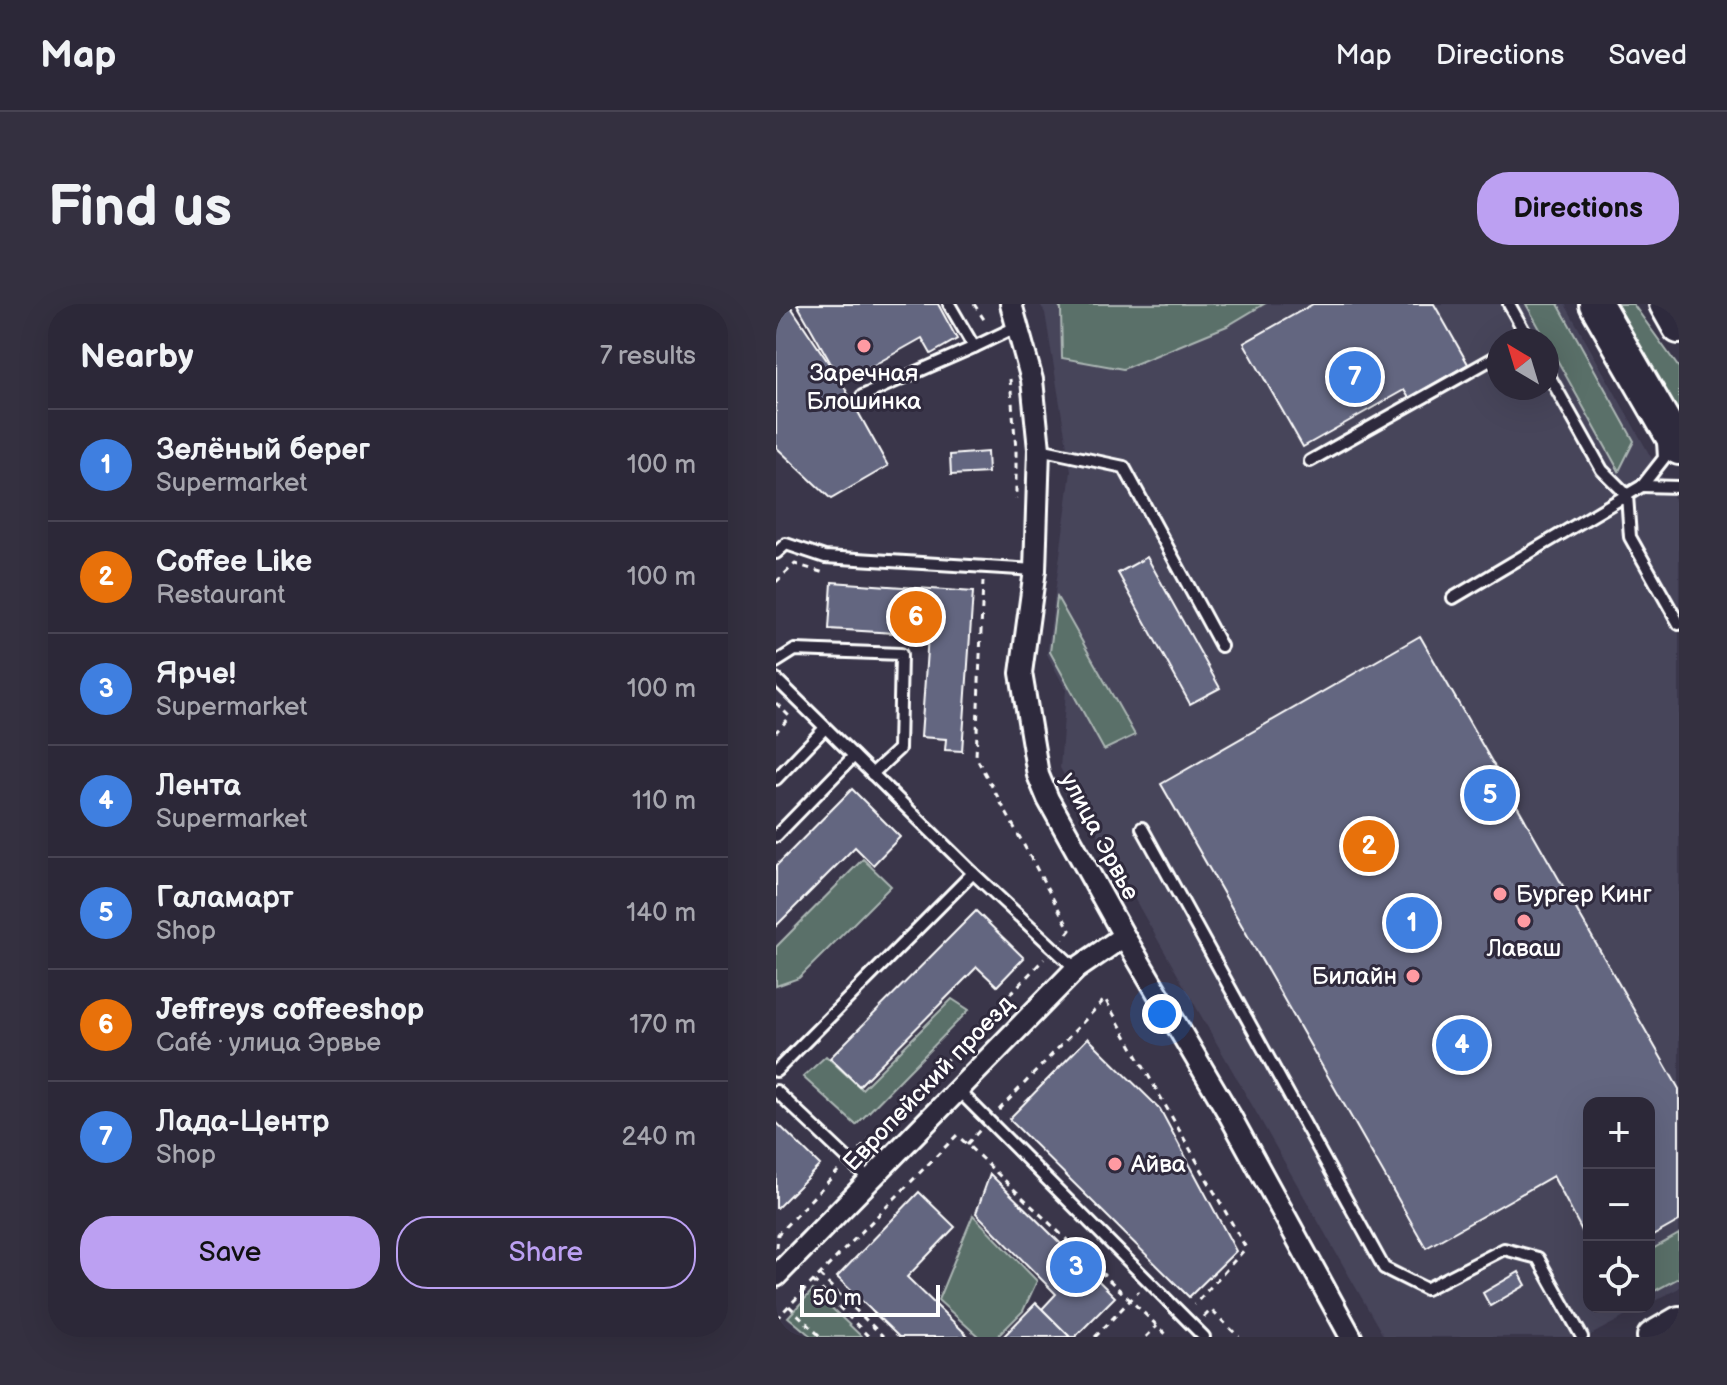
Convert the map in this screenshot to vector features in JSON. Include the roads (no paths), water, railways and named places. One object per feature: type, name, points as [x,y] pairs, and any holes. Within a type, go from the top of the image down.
[{"type":"main road","points":[[1596,304],[1679,448]]},
{"type":"main road","points":[[1666,304],[1679,327]]},
{"type":"street","name":"улица Эрвье","points":[[1011,304],[1032,380],[1039,449],[1035,570],[1021,673],[1038,775],[1048,799],[1124,936],[1229,1114],[1351,1337]]},
{"type":"street","name":"Европейский проезд","points":[[776,1276],[1076,969],[1124,936]]},
{"type":"street","points":[[1653,1337],[1679,1322]]},
{"type":"lane","points":[[949,304],[974,347]]},
{"type":"lane","points":[[1509,304],[1522,328]]},
{"type":"lane","points":[[862,396],[1018,326]]},
{"type":"lane","points":[[1310,461],[1487,362]]},
{"type":"lane","points":[[1559,393],[1602,470],[1627,495],[1630,537],[1679,624]]},
{"type":"lane","points":[[1453,598],[1642,486],[1664,458],[1662,419]]},
{"type":"lane","points":[[1039,449],[1124,467],[1221,646]]},
{"type":"lane","points":[[1642,486],[1679,487]]},
{"type":"lane","points":[[776,553],[786,544],[825,557],[1035,570]]},
{"type":"lane","points":[[776,662],[795,650],[901,654],[899,749],[872,774]]},
{"type":"lane","points":[[776,679],[973,873],[1076,969]]},
{"type":"lane","points":[[776,779],[825,728]]},
{"type":"lane","points":[[776,836],[854,756]]},
{"type":"lane","points":[[1142,828],[1384,1268],[1426,1289],[1504,1249],[1538,1258],[1582,1337]]},
{"type":"lane","points":[[776,1071],[973,873]]},
{"type":"lane","points":[[958,1090],[1204,1337]]},
{"type":"lane","points":[[776,1091],[870,1180]]},
{"type":"place","name":"Заречная Блошинка","points":[[864,346]]},
{"type":"place","name":"Лада-Центр","points":[[1355,377]]},
{"type":"place","name":"Jeffreys coffeeshop","points":[[916,617]]},
{"type":"place","name":"Галамарт","points":[[1490,795]]},
{"type":"place","name":"Coffee Like","points":[[1369,846]]},
{"type":"place","name":"Бургер Кинг","points":[[1500,894]]},
{"type":"place","name":"Лаваш","points":[[1524,921]]},
{"type":"place","name":"Зелёный берег","points":[[1412,923]]},
{"type":"place","name":"Билайн","points":[[1413,976]]},
{"type":"place","name":"Лента","points":[[1462,1045]]},
{"type":"place","name":"Айва","points":[[1115,1164]]},
{"type":"place","name":"Ярче!","points":[[1076,1267]]}]
